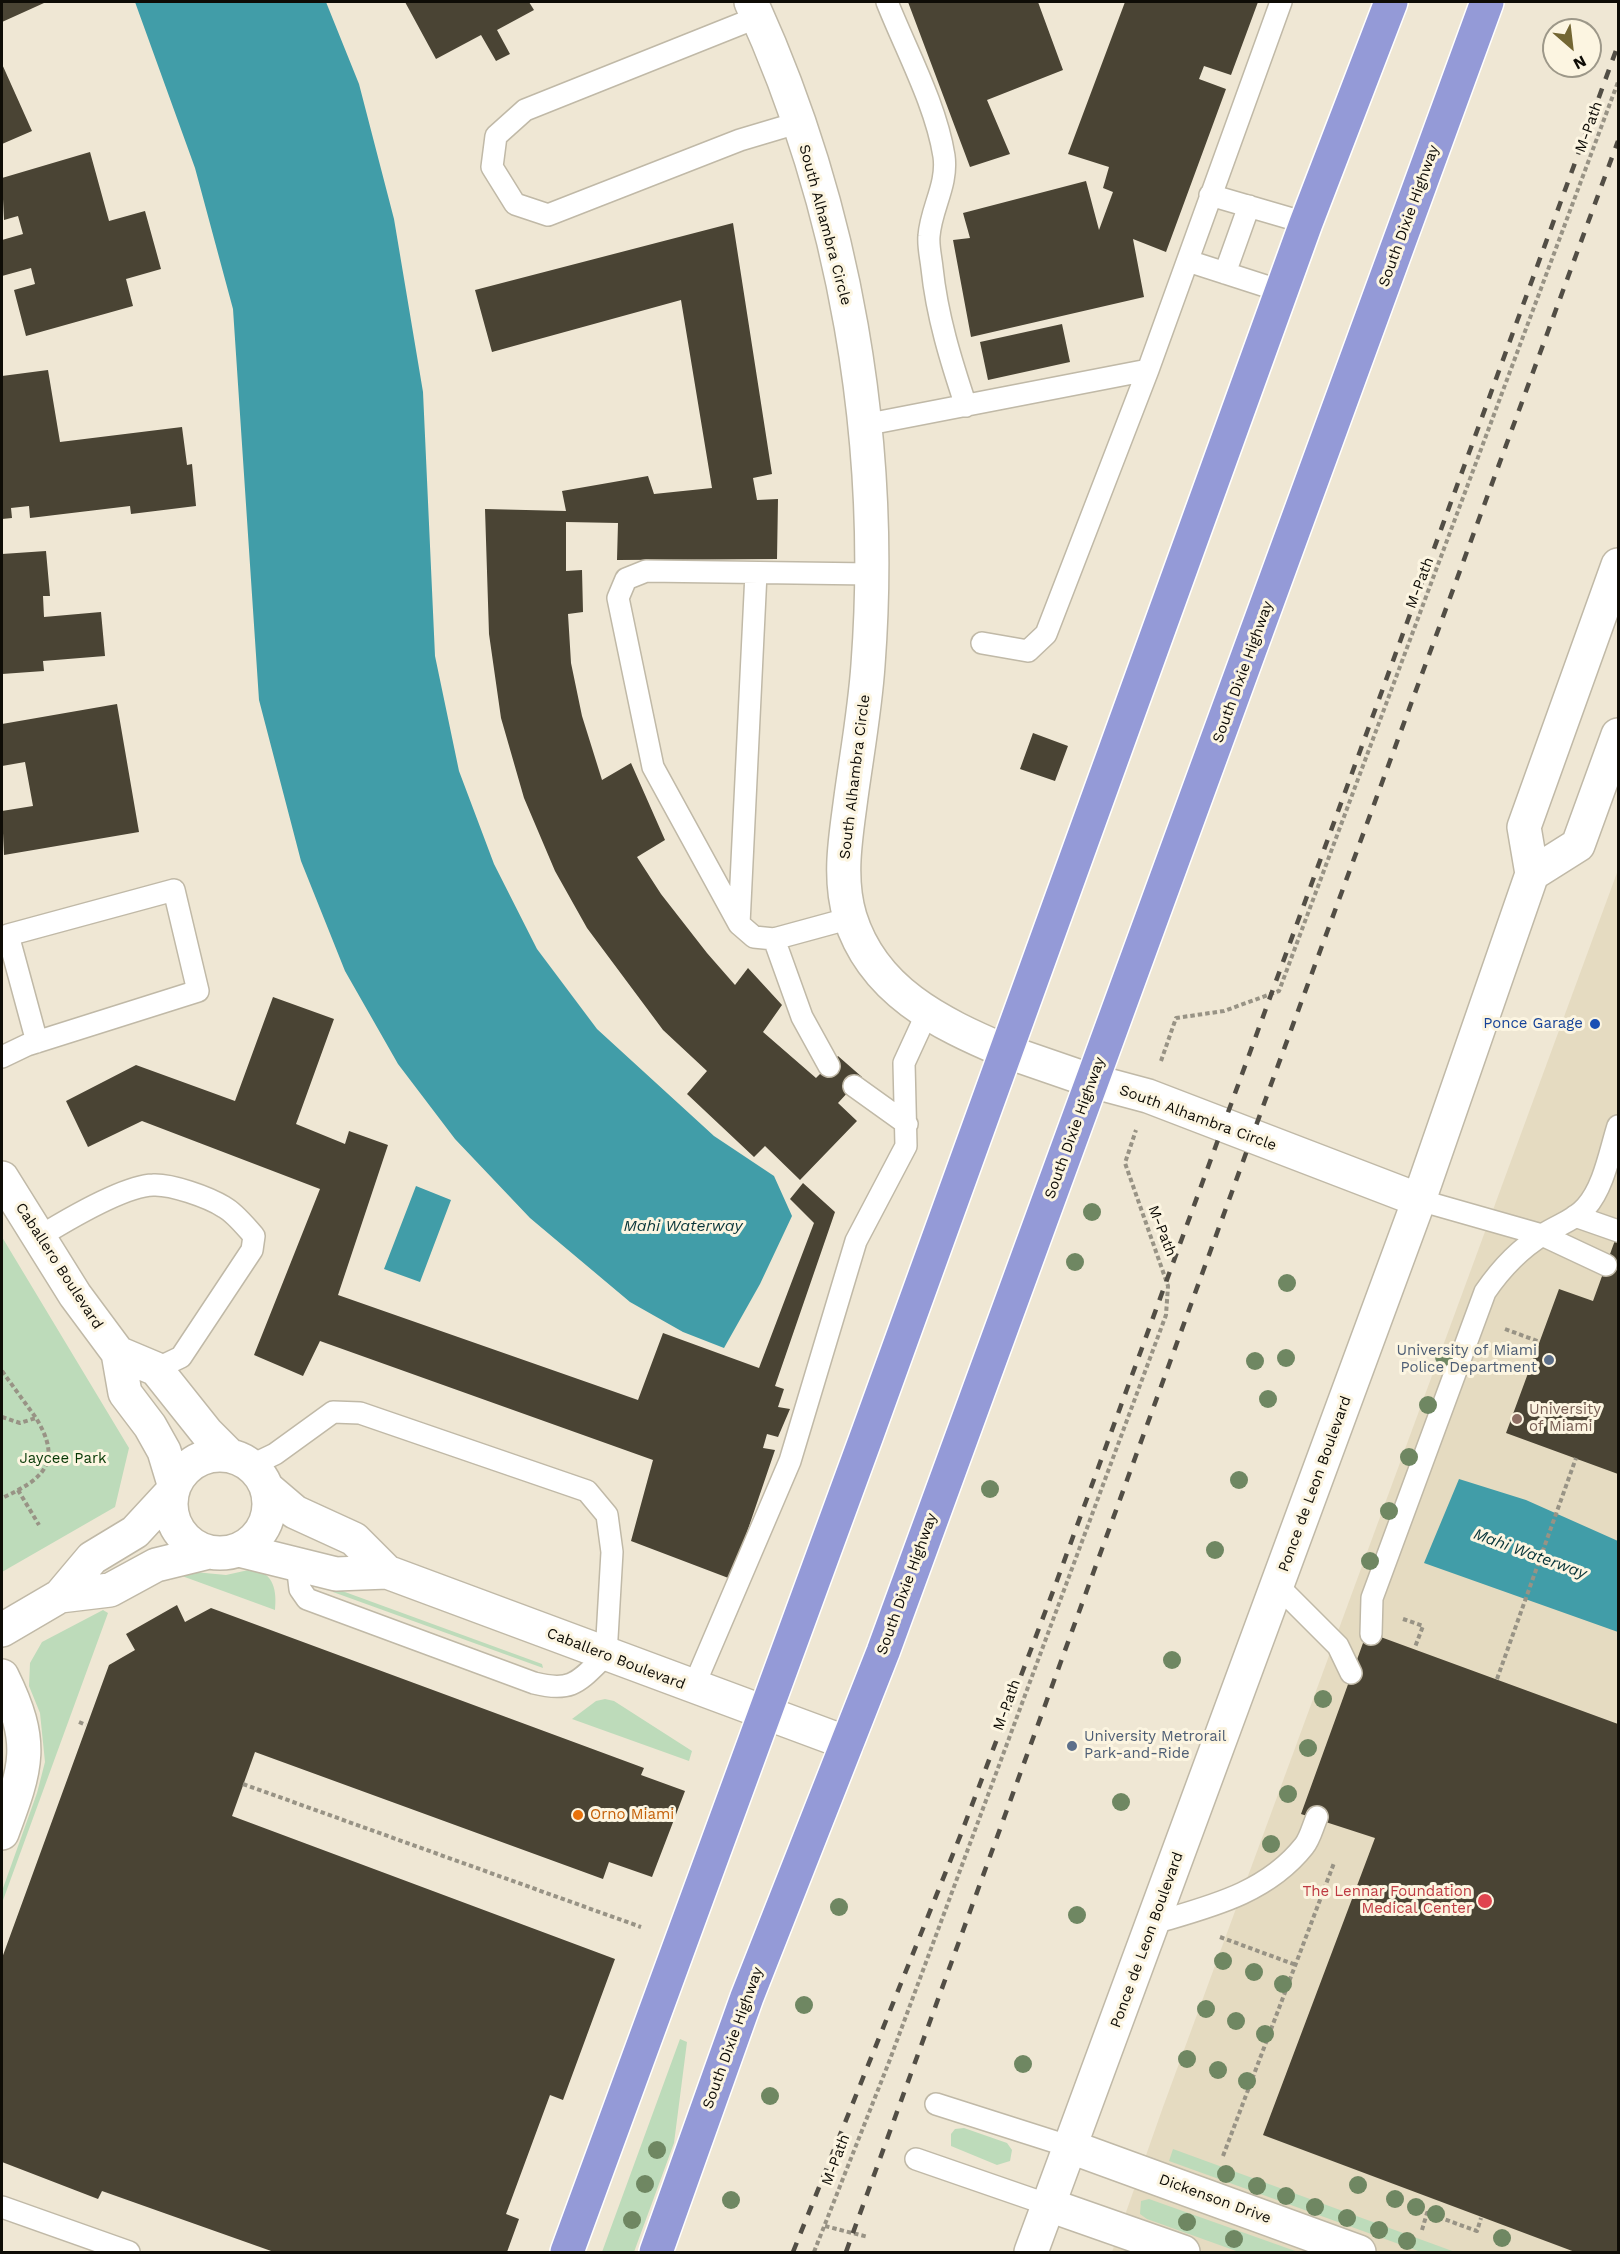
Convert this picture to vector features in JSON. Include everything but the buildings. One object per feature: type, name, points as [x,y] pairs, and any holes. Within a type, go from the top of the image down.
[{"type":"highway","points":[[567,2253],[763,1713],[867,1435],[1281,291],[1391,2]]},
{"type":"highway","name":"South Dixie Highway","points":[[656,2253],[747,1997],[847,1743],[1487,2]]},
{"type":"street","name":"South Alhambra Circle","points":[[754,9],[797,123],[830,228],[853,337],[864,425],[871,574],[868,665],[844,849],[846,899],[851,918],[866,952],[887,982],[927,1013],[1005,1051],[1092,1081],[1148,1096],[1419,1200]]},
{"type":"street","points":[[1618,565],[1524,827],[1532,874],[1578,845],[1618,735]]},
{"type":"street","name":"Ponce de Leon Boulevard","points":[[1032,2253],[1419,1200],[1532,874]]},
{"type":"street","name":"Caballero Boulevard","points":[[2,1178],[75,1295],[118,1353],[125,1393],[150,1426],[164,1451],[172,1489]]},
{"type":"street","name":"Caballero Boulevard","points":[[118,1353],[156,1369],[207,1433],[295,1512],[354,1539],[387,1572]]},
{"type":"street","points":[[2,1630],[60,1596],[92,1558],[135,1532],[172,1489],[183,1470],[196,1460],[212,1455],[249,1470],[270,1507],[265,1525],[254,1539],[239,1550],[205,1553],[156,1565],[110,1590],[60,1596]]},
{"type":"street","points":[[172,1489],[170,1507],[180,1534],[205,1553]]},
{"type":"street","name":"Caballero Boulevard","points":[[239,1550],[336,1574],[387,1572],[693,1688],[847,1743]]},
{"type":"street","points":[[2,1676],[20,1718],[25,1742],[23,1772],[2,1833]]},
{"type":"street","name":"Dickenson Drive","points":[[1071,2147],[1359,2253]]},
{"type":"street","points":[[1049,2205],[1183,2253]]},
{"type":"lane","points":[[887,2],[938,129],[944,156],[945,172],[942,193],[929,236],[934,289],[946,344],[966,406]]},
{"type":"lane","points":[[982,643],[1028,651],[1046,634],[1148,370],[1281,2]]},
{"type":"lane","points":[[754,9],[525,110],[496,136],[492,167],[514,204],[548,215],[717,149],[797,123]]},
{"type":"lane","points":[[1210,195],[1306,223]]},
{"type":"lane","points":[[1225,273],[1249,206]]},
{"type":"lane","points":[[1188,261],[1281,291]]},
{"type":"lane","points":[[864,425],[1148,370]]},
{"type":"lane","points":[[851,918],[774,939],[754,937],[740,924],[653,767],[618,598],[626,579],[646,571],[871,574]]},
{"type":"lane","points":[[740,924],[756,573]]},
{"type":"lane","points":[[2,1057],[37,1042],[198,991],[174,890],[8,934],[37,1042]]},
{"type":"lane","points":[[774,939],[802,1017],[829,1066]]},
{"type":"lane","points":[[693,1688],[790,1461],[856,1241],[906,1146],[904,1063],[927,1013]]},
{"type":"lane","points":[[854,1086],[907,1124]]},
{"type":"lane","points":[[1371,1634],[1372,1598],[1485,1292],[1496,1276],[1542,1235],[1586,1207],[1598,1186],[1618,1126]]},
{"type":"lane","points":[[39,1237],[112,1197],[152,1185],[189,1192],[224,1207],[244,1224],[254,1236],[252,1250],[181,1357],[156,1369]]},
{"type":"lane","points":[[1419,1200],[1542,1235],[1606,1265]]},
{"type":"lane","points":[[1575,1216],[1618,1231]]},
{"type":"lane","points":[[249,1470],[333,1412],[360,1413],[587,1491],[607,1515],[612,1552],[606,1655],[569,1687],[554,1688],[534,1683],[307,1599],[300,1589],[297,1563]]},
{"type":"lane","points":[[1278,1586],[1338,1646],[1351,1673]]},
{"type":"lane","points":[[1154,1923],[1230,1900],[1265,1881],[1305,1845],[1317,1817]]},
{"type":"lane","points":[[936,2103],[1071,2147]]},
{"type":"lane","points":[[916,2159],[1049,2205]]},
{"type":"lane","points":[[2,2206],[129,2253]]},
{"type":"path","name":"M-Path","points":[[1176,1018],[1224,1011],[1279,991],[1618,82]]},
{"type":"path","name":"M-Path","points":[[814,2253],[889,2062],[1166,1315],[1168,1286],[1166,1277],[1125,1163]]},
{"type":"path","points":[[1499,1327],[1540,1342]]},
{"type":"path","points":[[2,1371],[47,1436],[51,1454],[40,1474],[18,1491],[2,1498]]},
{"type":"path","points":[[2,1417],[20,1424],[36,1418]]},
{"type":"path","points":[[1497,1679],[1576,1458]]},
{"type":"path","points":[[18,1491],[39,1525]]},
{"type":"path","points":[[79,1722],[86,1725]]},
{"type":"path","points":[[243,1784],[641,1927]]},
{"type":"path","points":[[1223,2156],[1335,1860]]},
{"type":"path","points":[[1218,1936],[1296,1965]]},
{"type":"path","points":[[1422,2229],[1427,2213],[1477,2231],[1481,2218]]},
{"type":"path","points":[[825,2226],[868,2238]]},
{"type":"shaded area","name":"University of Miami","points":[[1618,870],[1618,2252],[1112,2252],[1163,2107]]},
{"type":"green space","name":"Jaycee Park","points":[[2,1237],[129,1448],[115,1507],[2,1572]]},
{"type":"green space","points":[[253,1569],[266,1574],[273,1584],[275,1610],[182,1576],[184,1571],[226,1575]]},
{"type":"green space","points":[[334,1588],[542,1664],[543,1668],[333,1592]]},
{"type":"green space","points":[[103,1610],[108,1613],[2,1903],[2,1891],[37,1793],[45,1762],[40,1713],[29,1686],[30,1663],[42,1642]]},
{"type":"green space","points":[[605,1699],[614,1701],[692,1751],[689,1761],[572,1719],[596,1701]]},
{"type":"green space","points":[[680,2039],[687,2042],[674,2143],[634,2252],[602,2252]]},
{"type":"green space","points":[[964,2128],[1007,2143],[1012,2150],[1010,2161],[997,2165],[951,2146],[951,2134],[955,2129]]},
{"type":"green space","points":[[1173,2149],[1455,2252],[1421,2252],[1169,2161]]},
{"type":"green space","points":[[1149,2199],[1298,2252],[1239,2252],[1147,2219],[1140,2214],[1141,2201]]},
{"type":"water","name":"Mahi Waterway","points":[[135,2],[326,2],[359,84],[394,219],[423,392],[435,656],[459,771],[494,864],[537,949],[597,1029],[714,1136],[774,1176],[792,1216],[760,1284],[724,1348],[683,1332],[630,1302],[530,1218],[455,1139],[398,1064],[345,971],[301,861],[259,700],[233,309],[195,168]]},
{"type":"water","points":[[416,1186],[451,1200],[420,1282],[384,1269]]},
{"type":"water","name":"Mahi Waterway","points":[[1459,1479],[1526,1500],[1618,1541],[1618,1632],[1424,1563]]},
{"type":"railway","points":[[793,2252],[961,1834],[1055,1586],[1618,45]]},
{"type":"railway","points":[[846,2252],[1273,1079],[1618,141]]},
{"type":"place","name":"Ponce Garage","points":[[1595,1024]]},
{"type":"place","name":"University of Miami Police Department","points":[[1549,1360]]},
{"type":"place","name":"University of Miami","points":[[1517,1419]]},
{"type":"place","name":"University Metrorail Park-and-Ride","points":[[1072,1746]]},
{"type":"place","name":"Orno Miami","points":[[578,1815]]},
{"type":"place","name":"The Lennar Foundation Medical Center","points":[[1485,1901]]}]
